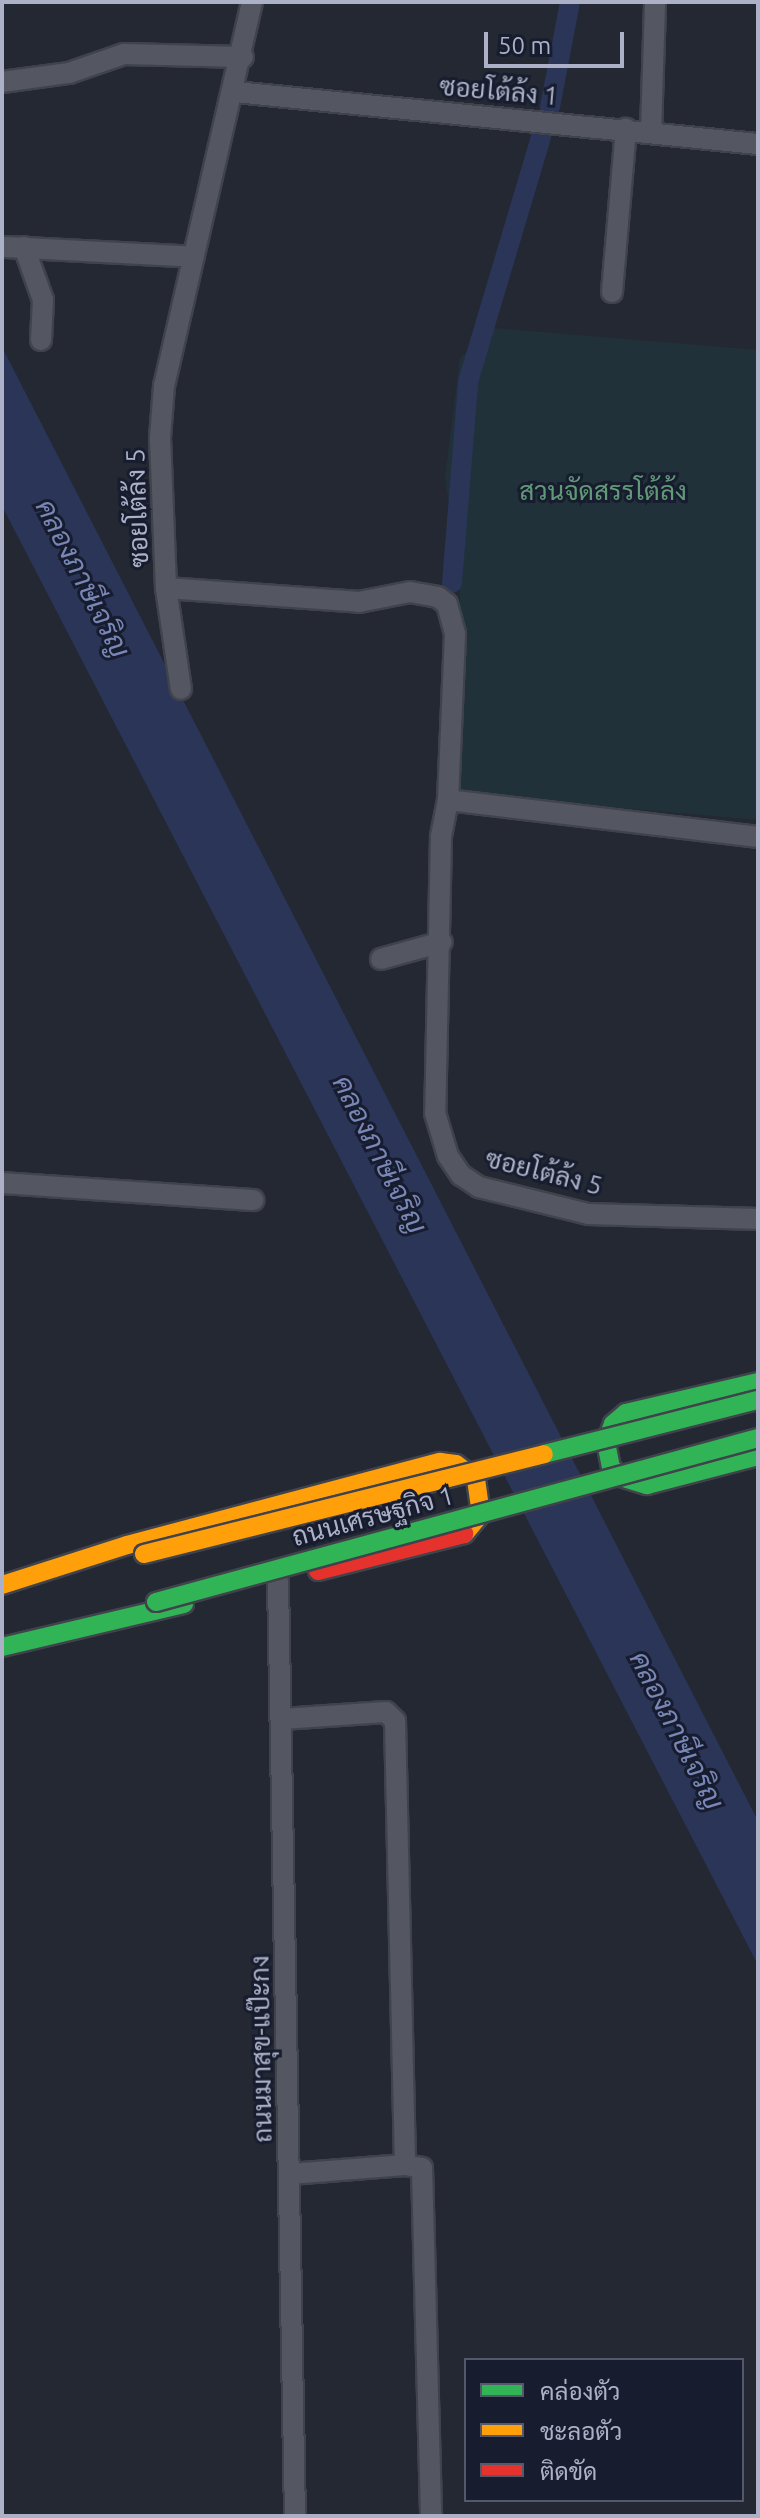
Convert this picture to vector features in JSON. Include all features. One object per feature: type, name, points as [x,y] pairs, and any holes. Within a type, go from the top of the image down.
[{"type":"main road","points":[[758,1382],[626,1413],[613,1424],[606,1442],[611,1467],[620,1477],[647,1485],[758,1456]]},
{"type":"main road","name":"ถนนเศรษฐกิจ 1","points":[[2,1592],[758,1400]]},
{"type":"main road","name":"ถนนเศรษฐกิจ 1","points":[[2,1645],[758,1438]]},
{"type":"main road","points":[[2,1585],[127,1545],[440,1462],[467,1469],[480,1487],[481,1514],[462,1536],[2,1645]]},
{"type":"street","name":"ซอยโต้ล้ง 5","points":[[252,2],[235,92],[164,386],[160,438],[166,588],[359,602],[410,592],[438,597],[447,604],[455,634],[448,800],[441,837],[442,942],[435,1113],[439,1135],[461,1175],[479,1187],[588,1214],[758,1219]]},
{"type":"street","points":[[651,132],[655,2]]},
{"type":"street","points":[[2,82],[69,73],[124,54],[243,57]]},
{"type":"street","name":"ซอยโต้ล้ง 1","points":[[235,92],[758,144]]},
{"type":"street","points":[[612,292],[626,129]]},
{"type":"street","points":[[41,340],[43,300],[15,247],[194,257]]},
{"type":"street","points":[[166,588],[181,689]]},
{"type":"street","points":[[448,800],[758,837]]},
{"type":"street","points":[[381,959],[442,942]]},
{"type":"street","points":[[2,1183],[253,1200]]},
{"type":"street","name":"ถนนมาสุข-แป๊ะกง","points":[[278,1581],[295,2516]]},
{"type":"street","points":[[282,1719],[386,1712],[395,1721],[405,2165]]},
{"type":"street","points":[[290,2174],[405,2165],[423,2170],[431,2516]]},
{"type":"green space","name":"สวนจัดสรรโต้ล้ง","points":[[493,328],[758,350],[758,820],[459,794],[460,575],[445,478],[460,358]]},
{"type":"water","name":"คลองภาษีเจริญ","points":[[2,347],[758,1821],[758,1965],[2,506]]},
{"type":"waterway","points":[[550,107],[570,2]]},
{"type":"waterway","points":[[452,583],[468,382],[541,137]]},
{"type":"traffic: fast","points":[[758,1382],[626,1413],[613,1424],[606,1442],[611,1467],[620,1477],[647,1485],[758,1456]]},
{"type":"traffic: fast","points":[[544,1454],[758,1400]]},
{"type":"traffic: fast","points":[[156,1602],[758,1438]]},
{"type":"traffic: fast","points":[[2,1647],[184,1604]]},
{"type":"traffic: slow","points":[[144,1554],[544,1454]]},
{"type":"traffic: slow","points":[[2,1585],[127,1545],[440,1462],[456,1464],[476,1479],[481,1514],[464,1534]]},
{"type":"traffic: jam","points":[[318,1571],[464,1534]]}]
